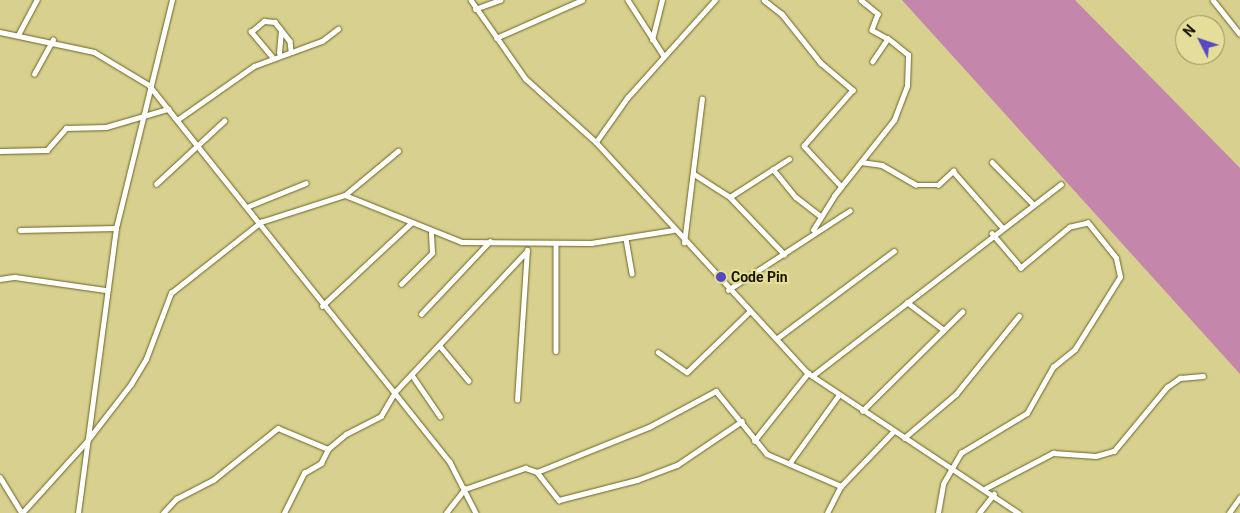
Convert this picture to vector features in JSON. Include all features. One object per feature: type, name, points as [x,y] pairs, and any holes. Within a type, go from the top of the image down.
[{"type":"street","points":[[18,35],[37,0]]},
{"type":"street","points":[[77,512],[105,290],[116,228],[149,85],[172,0]]},
{"type":"street","points":[[471,0],[475,9],[526,79],[596,142],[684,243],[810,374],[838,396],[986,488],[1019,513]]},
{"type":"street","points":[[475,9],[500,0]]},
{"type":"street","points":[[496,38],[582,0]]},
{"type":"street","points":[[628,0],[664,56]]},
{"type":"street","points":[[652,40],[662,0]]},
{"type":"street","points":[[596,142],[664,56],[715,0]]},
{"type":"street","points":[[764,0],[782,14],[821,63],[853,90],[804,146],[841,186]]},
{"type":"street","points":[[813,230],[820,216],[841,186],[894,120],[907,86],[908,55],[888,39],[872,30],[878,14],[861,0]]},
{"type":"street","points":[[1213,0],[1240,34]]},
{"type":"street","points":[[272,57],[252,29],[272,20],[291,50]]},
{"type":"street","points":[[177,120],[279,53],[322,41],[338,29]]},
{"type":"street","points":[[0,32],[53,40],[109,58],[149,85],[261,222],[322,306],[395,392],[465,489],[476,513]]},
{"type":"street","points":[[279,53],[281,32]]},
{"type":"street","points":[[873,61],[888,39]]},
{"type":"street","points":[[34,74],[53,40]]},
{"type":"street","points":[[684,243],[702,99]]},
{"type":"street","points":[[0,151],[47,150],[66,128],[98,128],[142,118],[168,109]]},
{"type":"street","points":[[156,184],[196,143],[224,121]]},
{"type":"street","points":[[0,477],[22,513],[87,441],[146,359],[166,299],[261,222],[345,195],[398,151]]},
{"type":"street","points":[[730,197],[789,159]]},
{"type":"street","points":[[861,162],[882,165],[916,185],[938,185],[953,171],[1002,227]]},
{"type":"street","points":[[992,162],[1032,203]]},
{"type":"street","points":[[773,169],[796,197],[820,216]]},
{"type":"street","points":[[694,174],[730,197],[784,254]]},
{"type":"street","points":[[248,206],[306,183]]},
{"type":"street","points":[[754,441],[810,374],[907,302],[1032,203],[1061,184]]},
{"type":"street","points":[[345,195],[431,232],[462,242],[556,244],[626,239],[673,230]]},
{"type":"street","points":[[728,290],[784,254],[813,230],[849,211]]},
{"type":"street","points":[[322,306],[411,223]]},
{"type":"street","points":[[938,513],[943,484],[961,453],[1027,414],[1053,367],[1075,349],[1120,277],[1116,258],[1088,223],[1070,227],[1021,268],[992,234]]},
{"type":"street","points":[[20,230],[116,228]]},
{"type":"street","points":[[401,284],[432,253],[431,232]]},
{"type":"street","points":[[626,239],[632,273]]},
{"type":"street","points":[[421,314],[490,242]]},
{"type":"street","points":[[517,400],[527,243]]},
{"type":"street","points":[[556,244],[556,351]]},
{"type":"street","points":[[284,513],[304,473],[321,463],[328,449],[346,434],[376,421],[395,392],[527,251]]},
{"type":"street","points":[[776,339],[894,251]]},
{"type":"street","points":[[0,279],[15,277],[105,290]]},
{"type":"street","points":[[907,302],[944,330]]},
{"type":"street","points":[[658,352],[687,372],[749,312]]},
{"type":"street","points":[[862,411],[962,312]]},
{"type":"street","points":[[904,438],[956,394],[1019,316]]},
{"type":"street","points":[[440,346],[469,381]]},
{"type":"street","points":[[412,374],[440,416]]},
{"type":"street","points":[[986,488],[1053,453],[1096,456],[1114,451],[1168,387],[1180,378],[1203,376]]},
{"type":"street","points":[[537,472],[648,427],[712,392],[720,393],[754,441],[767,454],[841,486]]},
{"type":"street","points":[[789,464],[838,396]]},
{"type":"street","points":[[446,513],[465,489],[525,468],[537,472],[559,500],[661,472],[742,422]]},
{"type":"street","points":[[163,513],[176,499],[213,480],[278,428],[328,449]]},
{"type":"street","points":[[827,513],[841,486],[894,431]]},
{"type":"street","points":[[979,513],[994,494]]},
{"type":"street","points":[[1228,513],[1240,497]]},
{"type":"shaded area","points":[[902,0],[1075,0],[1240,168],[1240,374]]},
{"type":"place","name":"Code Pin","points":[[721,277]]}]
